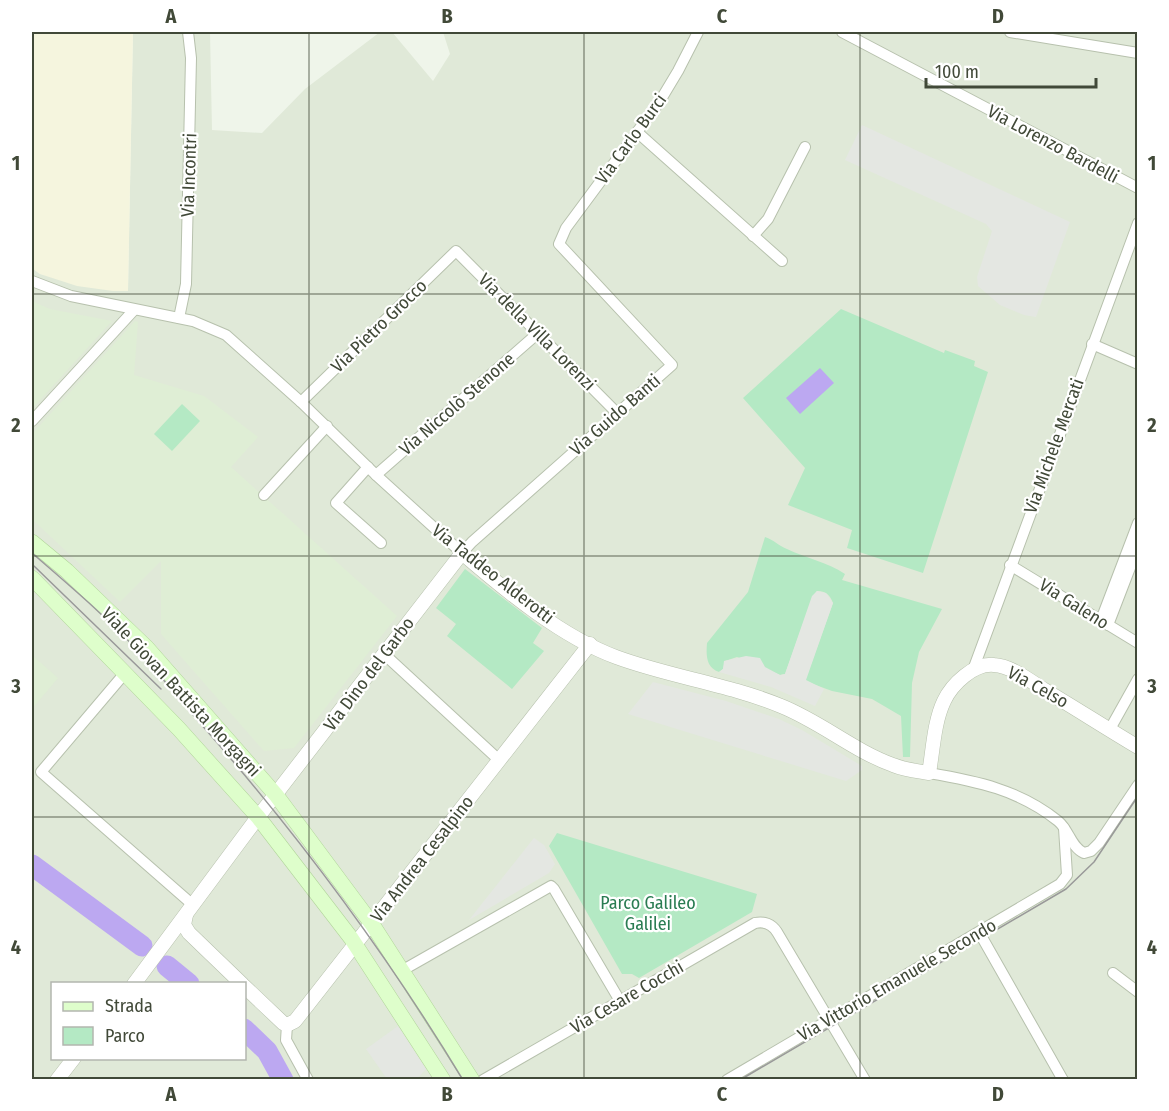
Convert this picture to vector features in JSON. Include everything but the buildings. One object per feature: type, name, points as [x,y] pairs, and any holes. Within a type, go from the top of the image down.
[{"type":"main road","name":"Viale Giovan Battista Morgagni","points":[[32,542],[67,571],[147,648],[276,795],[372,924],[472,1080]]},
{"type":"main road","name":"Viale Giovan Battista Morgagni","points":[[32,578],[179,729],[258,818],[355,945],[443,1080]]},
{"type":"street","name":"Via Incontri","points":[[179,318],[186,284],[191,58],[188,32]]},
{"type":"street","name":"Via Carlo Burci","points":[[559,244],[566,228],[638,132],[678,71],[698,32]]},
{"type":"street","name":"Via Lorenzo Bardelli","points":[[842,32],[1137,188]]},
{"type":"street","points":[[1010,32],[1137,52]]},
{"type":"street","points":[[638,132],[782,261]]},
{"type":"street","points":[[753,236],[768,219],[805,147]]},
{"type":"street","name":"Via Michele Mercati","points":[[973,670],[1137,224]]},
{"type":"street","name":"Via Guido Banti","points":[[462,553],[672,365],[559,244]]},
{"type":"street","name":"Via della Villa Lorenzi","points":[[456,251],[617,413]]},
{"type":"street","name":"Via Pietro Grocco","points":[[301,402],[456,251]]},
{"type":"street","name":"Via Taddeo Alderotti","points":[[32,281],[61,293],[193,321],[226,335],[462,553],[531,608],[613,656],[767,700],[802,715],[898,767],[992,785],[1032,804],[1056,820],[1080,851],[1090,852],[1099,843],[1137,785]]},
{"type":"street","points":[[32,421],[134,310]]},
{"type":"street","name":"Via Niccolò Stenone","points":[[381,543],[336,503],[537,334]]},
{"type":"street","points":[[1092,344],[1137,364]]},
{"type":"street","points":[[264,495],[327,426]]},
{"type":"street","points":[[1105,622],[1137,523]]},
{"type":"street","points":[[1105,622],[1137,548]]},
{"type":"street","name":"Via Dino del Garbo","points":[[276,795],[462,553]]},
{"type":"street","name":"Via Galeno","points":[[1010,565],[1137,643]]},
{"type":"street","name":"Via Andrea Cesalpino","points":[[287,1025],[295,1021],[590,644]]},
{"type":"street","points":[[384,654],[499,760]]},
{"type":"street","name":"Via Celso","points":[[973,670],[989,665],[1006,669],[1137,747]]},
{"type":"street","points":[[929,773],[939,716],[944,701],[956,684],[973,670]]},
{"type":"street","points":[[125,673],[41,772],[190,910]]},
{"type":"street","points":[[1110,729],[1137,679]]},
{"type":"street","points":[[136,982],[276,795]]},
{"type":"street","name":"Via Vittorio Emanuele Secondo","points":[[727,1080],[1060,884],[1066,878],[1064,828]]},
{"type":"street","points":[[403,970],[551,886],[558,894],[620,1001]]},
{"type":"street","points":[[190,910],[184,925],[190,935],[240,982]]},
{"type":"street","name":"Via Cesare Cocchi","points":[[483,1080],[754,923],[772,926],[777,932],[829,1020]]},
{"type":"street","points":[[168,940],[174,934],[181,932],[190,935]]},
{"type":"street","points":[[979,932],[1063,1080]]},
{"type":"street","points":[[1113,973],[1137,992]]},
{"type":"street","points":[[246,988],[287,1025],[286,1040],[308,1080]]},
{"type":"street","points":[[829,1020],[865,1080]]},
{"type":"street","points":[[57,1080],[73,1060]]},
{"type":"shaded area","points":[[32,32],[133,32],[128,291],[77,286],[40,274],[32,268]]},
{"type":"shaded area","points":[[133,32],[210,32],[212,130],[262,133],[305,89],[380,32],[392,32],[433,81],[450,54],[443,32],[1137,32],[1137,1079],[32,1079],[32,268],[40,274],[128,290]]},
{"type":"shaded area","points":[[862,125],[1070,222],[1036,317],[1024,315],[1000,305],[978,286],[977,277],[992,231],[986,224],[845,160]]},
{"type":"shaded area","points":[[32,301],[50,309],[112,321],[32,409]]},
{"type":"shaded area","points":[[135,321],[138,322],[134,375],[204,396],[258,437],[231,467],[397,616],[294,748],[264,751],[161,634],[161,561],[120,602],[32,519],[32,434]]},
{"type":"shaded area","points":[[820,368],[834,383],[800,414],[786,398]]},
{"type":"shaded area","points":[[817,591],[826,593],[833,603],[806,680],[824,689],[815,706],[771,687],[719,672],[723,669],[724,661],[746,656],[760,658],[765,667],[780,675],[785,674],[812,596]]},
{"type":"shaded area","points":[[32,655],[58,678],[32,709]]},
{"type":"shaded area","points":[[653,682],[726,701],[779,719],[862,766],[862,770],[846,781],[628,714]]},
{"type":"shaded area","points":[[534,838],[544,845],[555,864],[549,873],[469,920]]},
{"type":"shaded area","points":[[398,1026],[426,1069],[417,1079],[387,1079],[366,1049]]},
{"type":"green space","points":[[841,309],[944,353],[945,350],[975,361],[974,366],[988,372],[923,573],[847,548],[852,530],[788,505],[805,468],[743,398]]},
{"type":"green space","points":[[182,404],[200,421],[172,451],[154,434]]},
{"type":"green space","points":[[765,537],[784,548],[838,570],[845,574],[842,580],[942,609],[919,652],[912,683],[910,757],[903,757],[901,716],[872,699],[832,691],[805,681],[833,603],[825,593],[817,591],[813,596],[785,674],[780,675],[737,657],[725,661],[723,669],[719,672],[709,664],[707,643],[748,592]]},
{"type":"green space","points":[[465,569],[542,628],[533,643],[544,651],[512,689],[447,636],[456,624],[436,608]]},
{"type":"green space","name":"Parco Galileo Galilei","points":[[557,833],[757,894],[752,912],[639,978],[632,974],[622,974],[549,846]]},
{"type":"waterway","points":[[32,865],[142,946]]},
{"type":"waterway","points":[[167,966],[187,982]]},
{"type":"waterway","points":[[246,1031],[267,1051],[283,1080]]},
{"type":"tram line","points":[[32,553],[129,641],[277,814],[405,988],[463,1080]]},
{"type":"tram line","points":[[34,566],[161,689]]},
{"type":"tram line","points":[[740,1080],[1066,889],[1094,862],[1138,796]]}]
